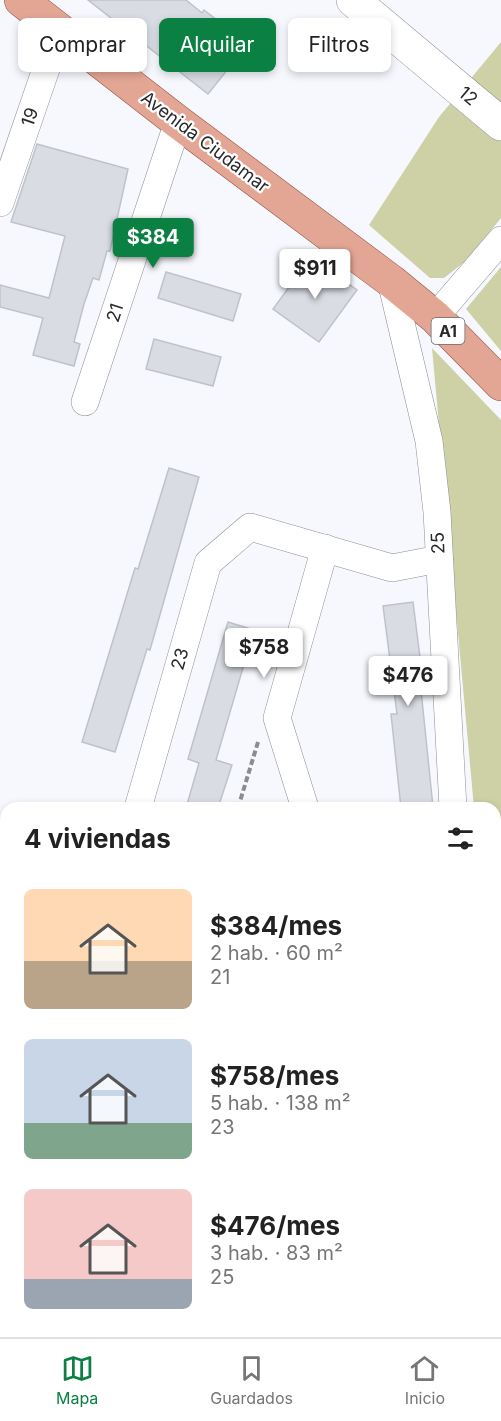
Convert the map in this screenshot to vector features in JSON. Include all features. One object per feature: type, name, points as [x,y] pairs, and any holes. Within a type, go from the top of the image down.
[{"type":"main road","name":"Avenida Ciudamar","points":[[21,0],[42,18]]},
{"type":"main road","name":"12","points":[[353,0],[501,123]]},
{"type":"main road","name":"Avenida Ciudamar","points":[[112,72],[391,281]]},
{"type":"main road","name":"A1","points":[[391,281],[435,317],[501,384]]},
{"type":"street","name":"19","points":[[0,203],[45,72]]},
{"type":"street","name":"21","points":[[85,402],[178,122]]},
{"type":"street","points":[[435,317],[501,240]]},
{"type":"street","name":"25","points":[[391,281],[429,441],[437,513],[453,802]]},
{"type":"street","name":"23","points":[[140,802],[208,563],[250,527],[325,548]]},
{"type":"street","points":[[303,802],[277,718],[325,548],[392,568],[439,559]]},
{"type":"green space","points":[[501,42],[501,218],[467,260],[444,278],[430,278],[369,225],[439,117]]},
{"type":"green space","points":[[501,267],[501,351],[466,309]]},
{"type":"green space","points":[[432,348],[501,420],[501,802],[473,802]]},
{"type":"building","points":[[88,0],[186,0],[202,13],[204,10],[214,18],[159,18],[159,56],[147,46],[147,18],[111,18]]},
{"type":"building","points":[[180,72],[226,72],[208,94]]},
{"type":"building","points":[[37,144],[128,169],[110,251],[107,251],[99,280],[93,278],[84,304],[74,342],[80,344],[74,366],[33,355],[43,318],[0,307],[0,285],[49,298],[65,236],[11,222]]},
{"type":"building","points":[[311,257],[357,290],[319,342],[273,309]]},
{"type":"building","points":[[166,272],[241,294],[233,321],[158,298]]},
{"type":"building","points":[[154,339],[221,357],[213,386],[146,369]]},
{"type":"building","points":[[169,468],[199,477],[150,650],[147,649],[115,752],[82,742],[135,568],[138,569]]},
{"type":"building","points":[[413,602],[424,689],[421,690],[432,802],[400,802],[391,714],[397,714],[383,606]]},
{"type":"building","points":[[228,622],[254,630],[216,760],[232,765],[220,802],[188,802],[199,763],[188,759]]}]
